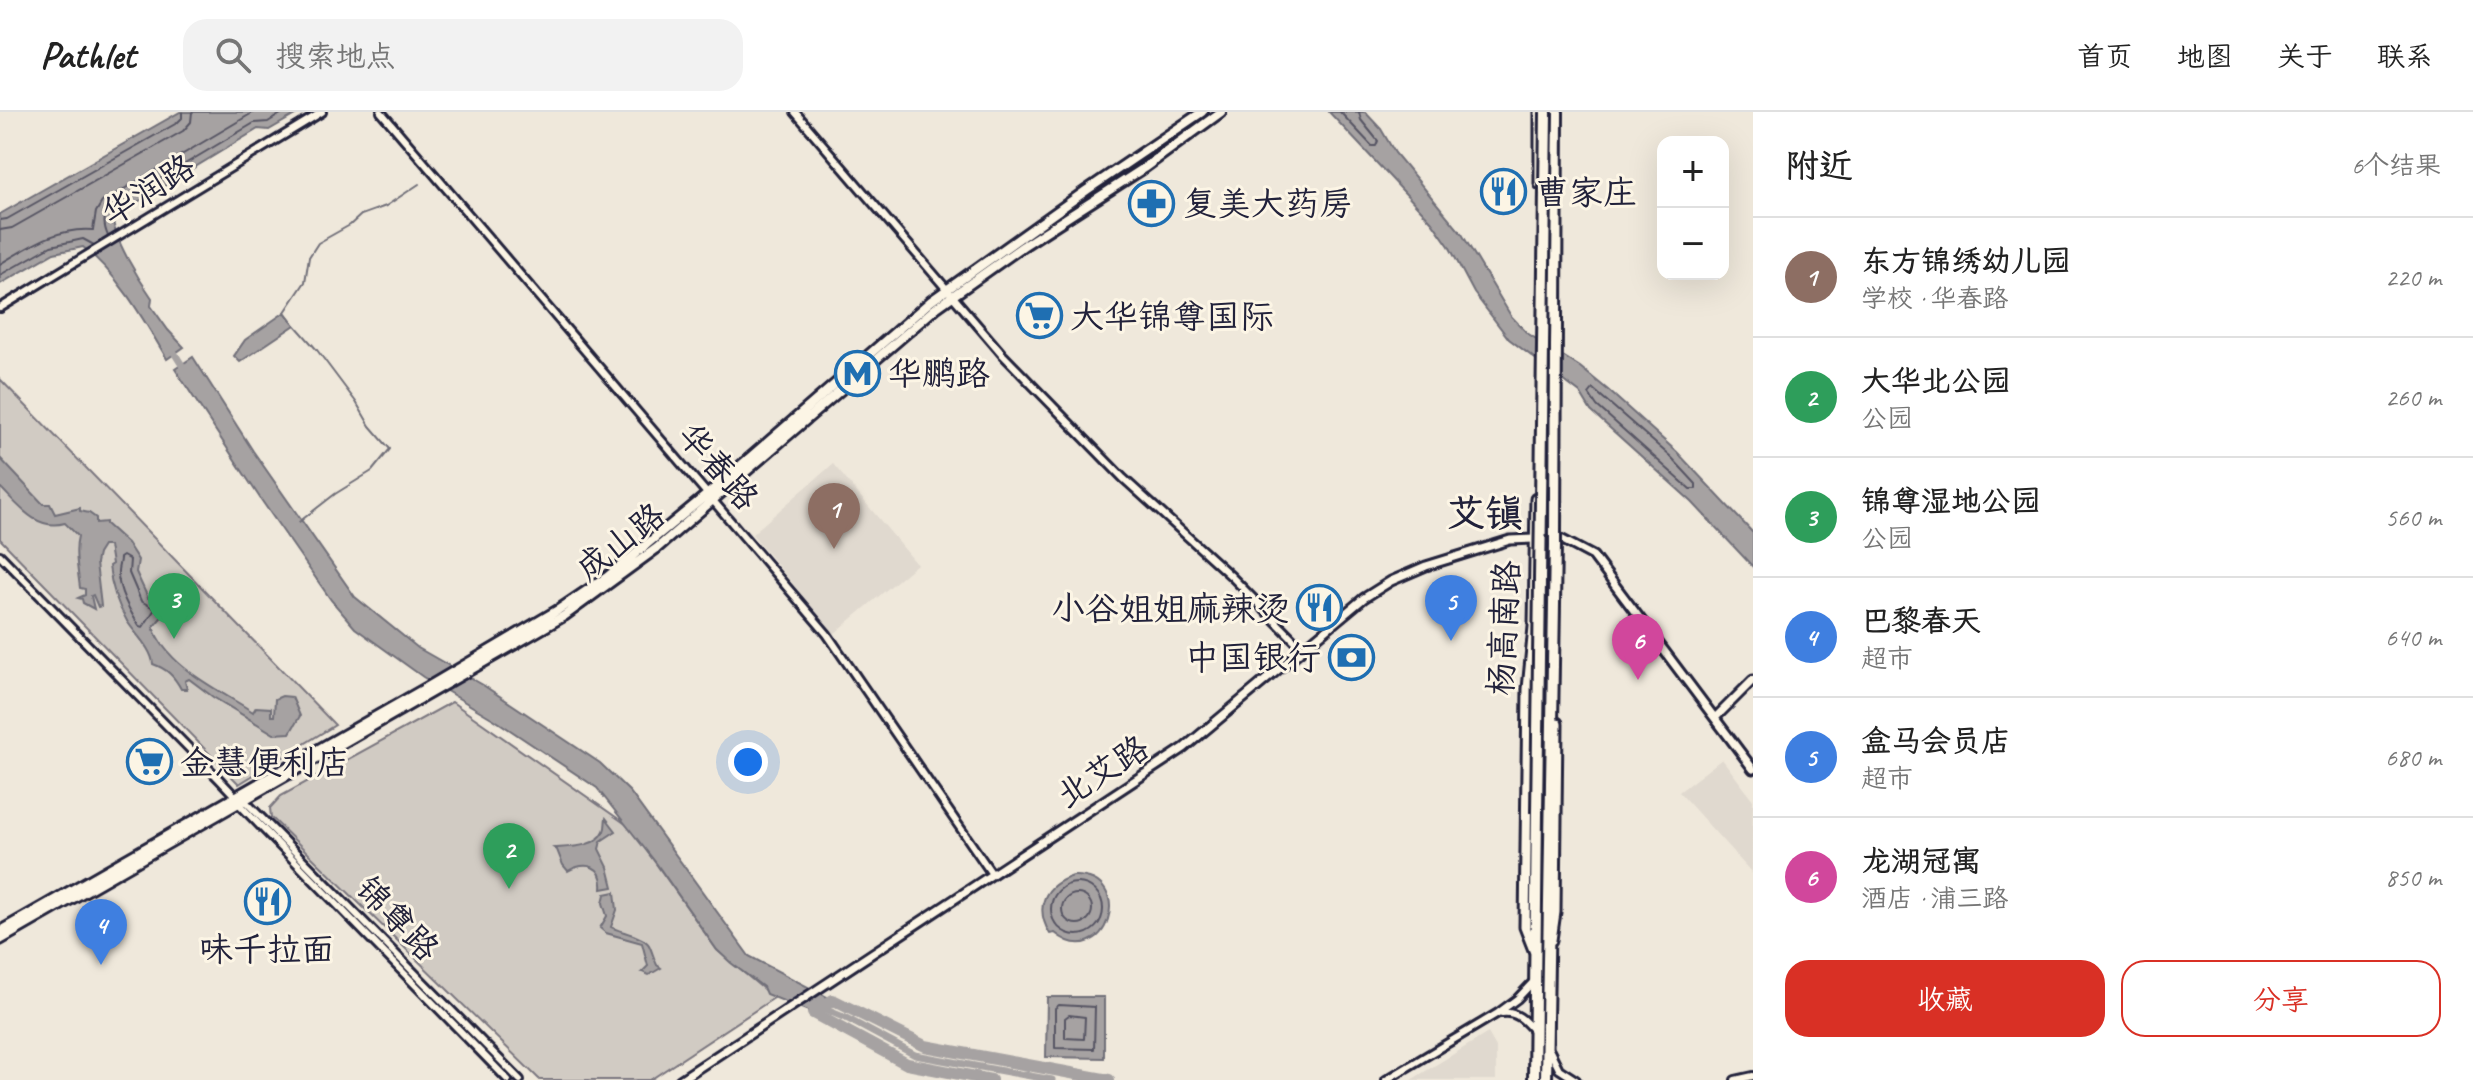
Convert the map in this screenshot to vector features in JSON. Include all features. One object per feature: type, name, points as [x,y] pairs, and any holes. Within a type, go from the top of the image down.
[{"type":"highway","name":"杨高南路","points":[[1534,1080],[1543,112]]},
{"type":"highway","name":"杨高南路","points":[[1546,1080],[1559,112]]},
{"type":"main road","name":"成山路","points":[[0,940],[434,688],[607,577],[711,496],[949,293],[1202,112]]},
{"type":"main road","name":"成山路","points":[[949,293],[1144,168],[1221,112]]},
{"type":"main road","name":"杨高南路","points":[[1535,953],[1525,927],[1525,911],[1543,112]]},
{"type":"main road","name":"杨高南路","points":[[1548,952],[1555,926],[1561,345],[1559,112]]},
{"type":"main road","name":"成山路","points":[[0,931],[240,800]]},
{"type":"street","name":"华润路","points":[[0,308],[322,112]]},
{"type":"street","name":"华春路","points":[[381,112],[827,634],[992,874]]},
{"type":"street","points":[[795,112],[1003,355],[1123,478],[1231,576],[1303,649]]},
{"type":"street","points":[[1559,538],[1593,556],[1753,769]]},
{"type":"street","name":"北艾路","points":[[680,1080],[1184,748],[1364,598],[1406,573],[1445,559],[1510,540],[1559,538]]},
{"type":"street","name":"锦尊路","points":[[0,555],[520,1080]]},
{"type":"street","points":[[1715,718],[1753,680]]},
{"type":"street","name":"锦尊路","points":[[240,800],[508,1080]]},
{"type":"street","points":[[1386,1080],[1498,1013],[1535,980]]},
{"type":"street","points":[[1498,1013],[1515,1013],[1534,1031]]},
{"type":"street","points":[[1547,1045],[1559,1069],[1576,1080]]},
{"type":"street","points":[[1735,1080],[1753,1076]]},
{"type":"shaded area","points":[[0,379],[335,725],[239,784],[0,539]]},
{"type":"shaded area","points":[[833,464],[917,564],[834,634],[752,534]]},
{"type":"shaded area","points":[[452,702],[630,827],[717,950],[774,998],[650,1080],[540,1080],[271,817],[270,808],[281,796]]},
{"type":"shaded area","points":[[1722,759],[1753,800],[1752,873],[1679,792]]},
{"type":"shaded area","points":[[1488,1033],[1496,1047],[1496,1080],[1411,1080]]},
{"type":"water","points":[[180,112],[300,112],[269,130],[258,129],[113,217],[122,247],[152,298],[151,306],[184,347],[167,359],[119,284],[83,247],[54,253],[0,284],[0,214]]},
{"type":"water","points":[[1329,112],[1365,112],[1381,129],[1395,153],[1462,234],[1511,316],[1527,333],[1580,367],[1608,390],[1677,452],[1753,533],[1753,567],[1692,502],[1591,411],[1580,393],[1509,339],[1474,293],[1449,246],[1432,222]]},
{"type":"water","points":[[285,312],[295,325],[240,362],[234,356],[245,340]]},
{"type":"water","points":[[193,357],[253,451],[355,597],[418,648],[483,685],[600,763],[630,792],[749,956],[833,1000],[813,1013],[766,994],[763,987],[717,950],[656,863],[597,788],[495,720],[423,677],[355,628],[331,600],[262,501],[175,369]]},
{"type":"water","points":[[0,458],[43,504],[50,504],[55,514],[80,508],[80,511],[96,518],[96,523],[106,522],[127,543],[138,560],[136,572],[148,598],[158,598],[158,593],[161,594],[167,605],[167,611],[153,627],[160,641],[182,666],[253,712],[256,707],[271,708],[271,716],[274,716],[275,699],[292,697],[300,716],[290,733],[274,734],[189,679],[185,681],[187,689],[181,689],[170,674],[153,664],[150,653],[117,601],[110,573],[109,546],[103,546],[96,563],[101,606],[98,607],[93,595],[94,609],[83,603],[78,598],[85,595],[85,589],[80,588],[76,555],[78,536],[65,523],[55,525],[37,520],[14,502],[0,487]]},
{"type":"water","points":[[606,818],[616,831],[601,841],[599,849],[613,887],[602,889],[597,870],[581,866],[568,871],[554,848],[582,846],[595,841],[604,831]]},
{"type":"water","points":[[1073,876],[1093,880],[1105,890],[1110,904],[1108,920],[1101,933],[1089,942],[1073,943],[1055,933],[1050,934],[1045,924],[1043,906],[1049,891]]},
{"type":"water","points":[[615,892],[617,910],[611,927],[649,945],[661,968],[649,975],[642,972],[648,966],[642,943],[606,933],[600,928],[607,916],[603,903],[605,894]]},
{"type":"water","points":[[1047,997],[1104,997],[1104,1058],[1046,1057]]},
{"type":"waterway","points":[[291,320],[285,312],[305,282],[309,257],[318,243],[361,215],[386,206],[419,184]]},
{"type":"waterway","points":[[295,325],[390,449],[372,471],[299,522]]},
{"type":"waterway","points":[[170,346],[185,370]]},
{"type":"waterway","points":[[991,1080],[907,1064],[813,1013],[833,1000],[925,1046],[1109,1080]]},
{"type":"waterway","points":[[812,1004],[848,1019],[915,1055],[1052,1080]]},
{"type":"place","name":"曹家庄","points":[[1504,192]]},
{"type":"place","name":"复美大药房","points":[[1152,203]]},
{"type":"place","name":"大华锦尊国际","points":[[1039,316]]},
{"type":"place","name":"华鹏路","points":[[857,373]]},
{"type":"place","name":"东方锦绣幼儿园","points":[[834,549]]},
{"type":"place","name":"小谷姐姐麻辣烫","points":[[1320,608]]},
{"type":"place","name":"锦尊湿地公园","points":[[174,639]]},
{"type":"place","name":"盒马会员店","points":[[1451,641]]},
{"type":"place","name":"中国银行","points":[[1352,657]]},
{"type":"place","name":"龙湖冠寓","points":[[1638,680]]},
{"type":"place","name":"金慧便利店","points":[[149,762]]},
{"type":"place","name":"大华北公园","points":[[509,889]]},
{"type":"place","name":"味千拉面","points":[[267,901]]},
{"type":"place","name":"巴黎春天","points":[[101,965]]},
{"type":"district","name":"艾镇","points":[[1485,513]]}]
